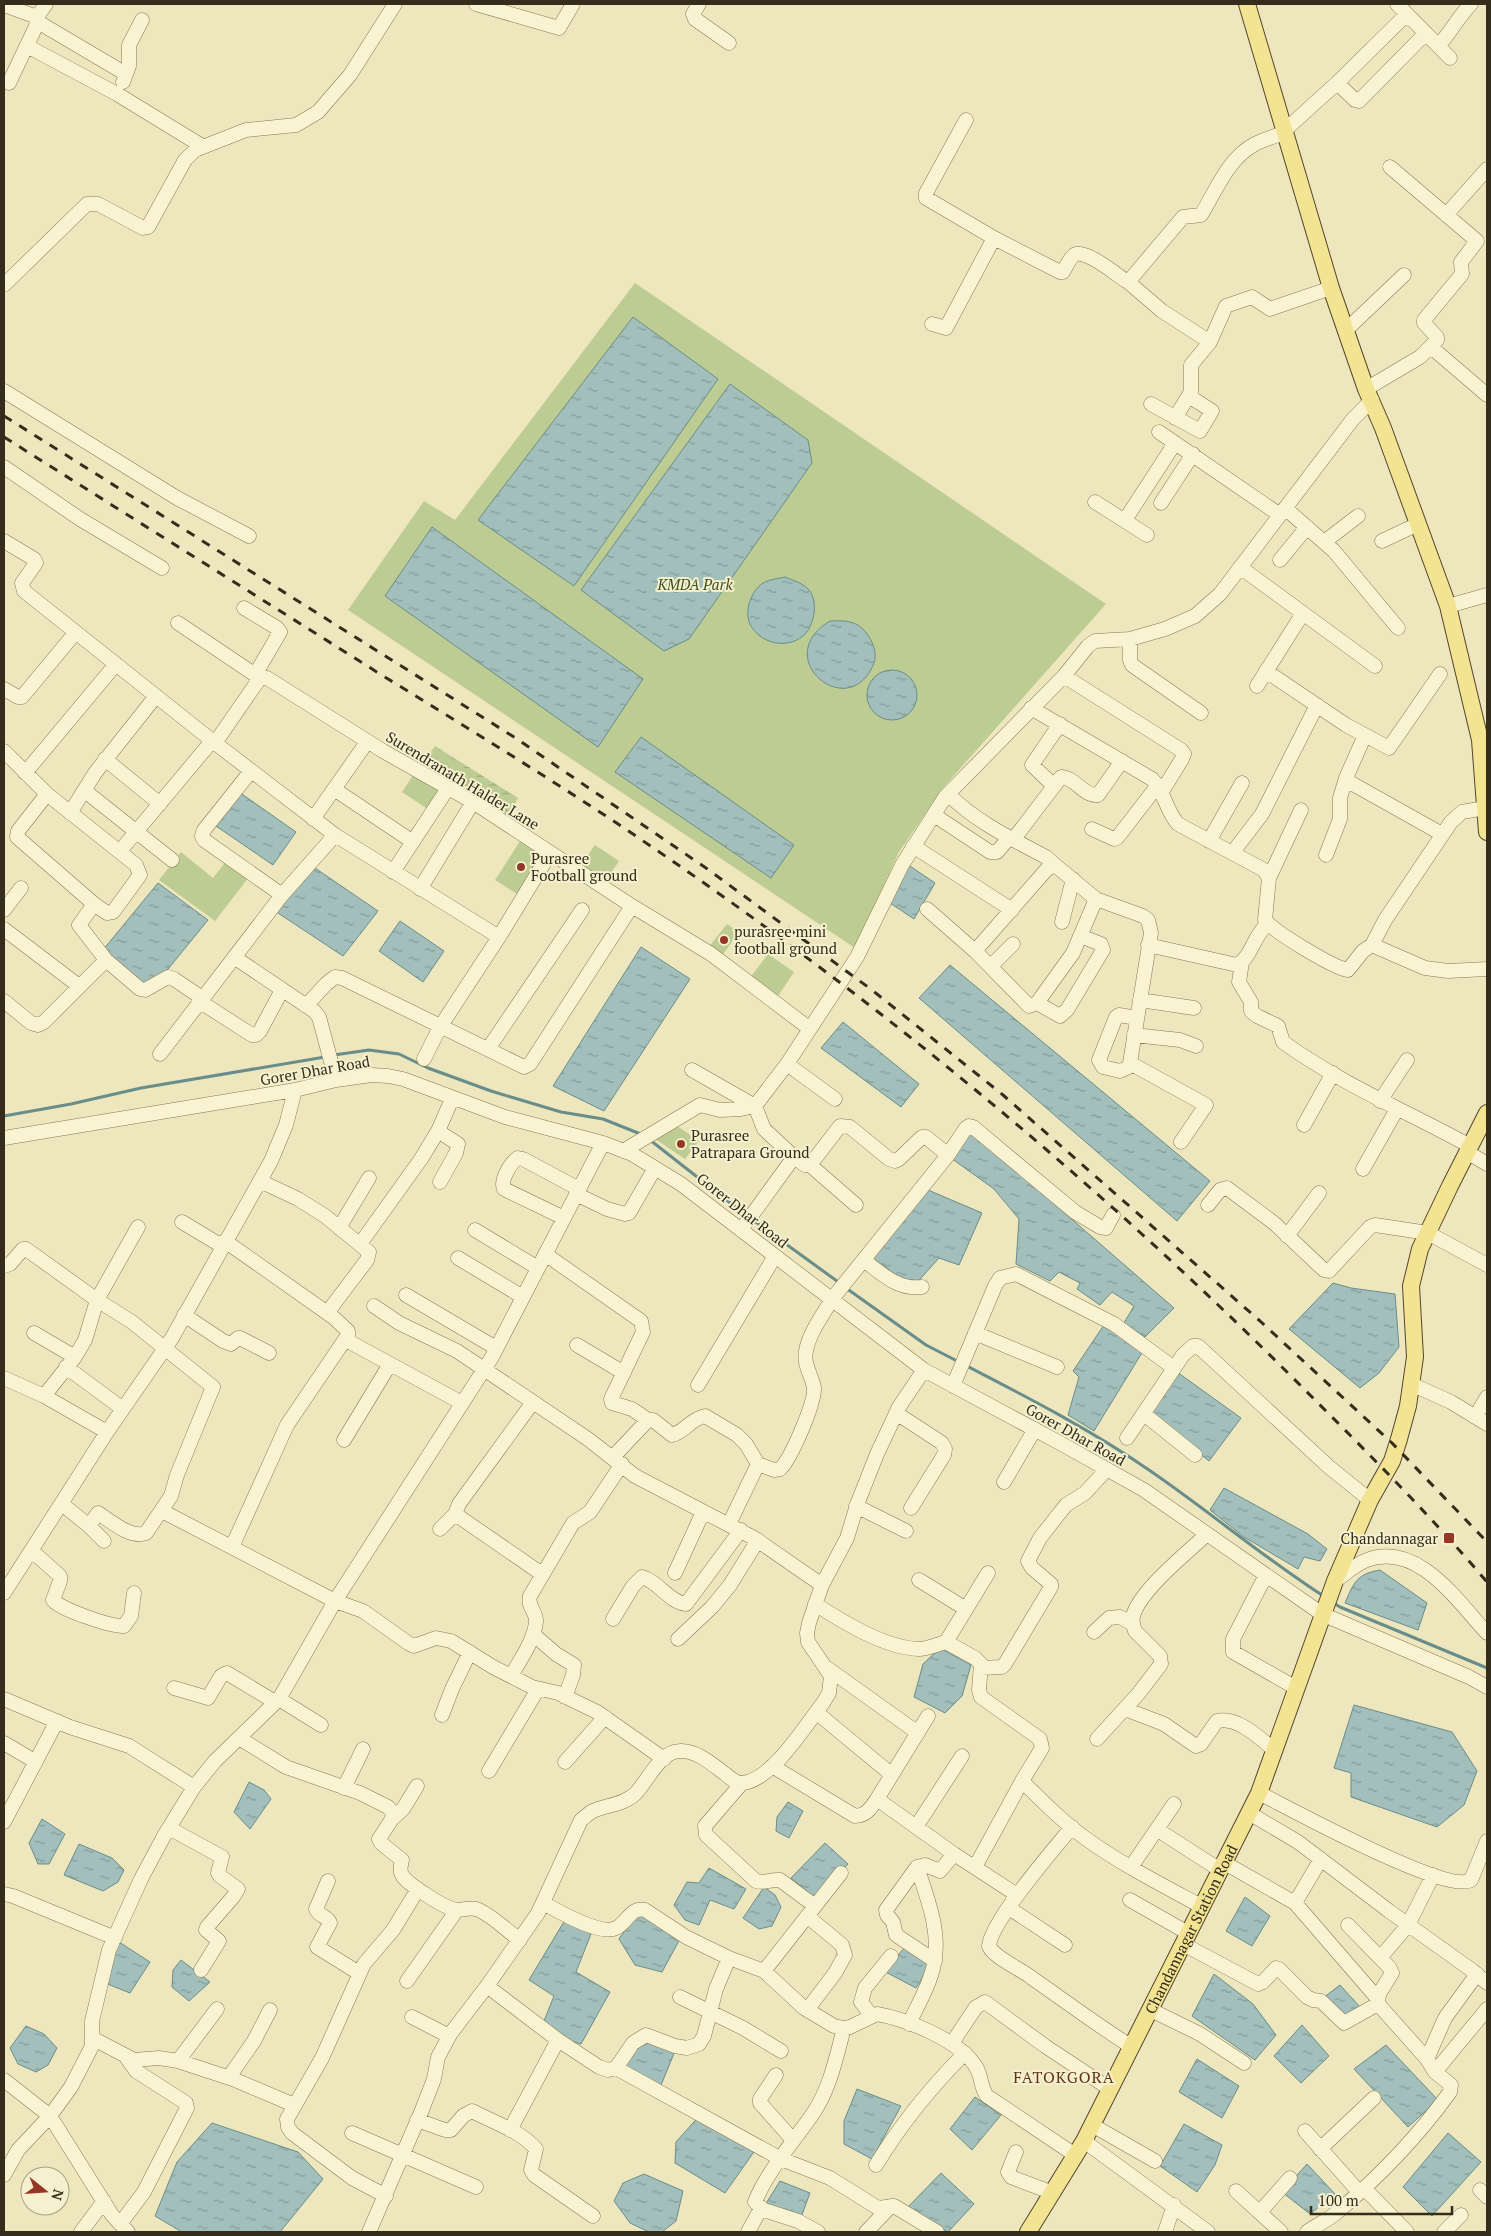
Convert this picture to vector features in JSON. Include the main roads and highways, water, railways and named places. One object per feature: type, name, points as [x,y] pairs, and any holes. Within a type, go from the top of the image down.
[{"type":"main road","points":[[1247,4],[1331,288],[1448,606],[1485,762],[1487,832]]},
{"type":"main road","name":"Chandannagar Station Road","points":[[1028,2232],[1092,2125],[1259,1793],[1328,1599],[1370,1500],[1392,1461],[1408,1406],[1415,1357],[1411,1286],[1420,1249],[1487,1113]]},
{"type":"water","points":[[633,317],[718,379],[574,586],[478,520]]},
{"type":"water","points":[[730,384],[808,440],[812,463],[689,639],[664,651],[581,590]]},
{"type":"water","points":[[432,527],[643,679],[598,747],[385,596]]},
{"type":"water","points":[[785,577],[809,590],[814,601],[814,614],[810,627],[803,636],[789,643],[781,643],[766,640],[754,631],[748,619],[748,607],[755,591],[763,583]]},
{"type":"water","points":[[830,621],[848,621],[858,625],[871,640],[875,652],[874,663],[863,681],[848,688],[833,687],[820,679],[810,667],[807,652],[813,636]]},
{"type":"water","points":[[887,670],[897,670],[910,677],[917,690],[917,700],[910,713],[897,720],[887,720],[878,716],[871,709],[867,700],[867,690],[871,681],[878,674]]},
{"type":"water","points":[[641,737],[794,845],[771,878],[615,772]]},
{"type":"water","points":[[239,792],[296,832],[273,865],[213,824]]},
{"type":"water","points":[[907,864],[935,883],[914,919],[887,901]]},
{"type":"water","points":[[312,866],[378,911],[343,956],[275,911]]},
{"type":"water","points":[[158,883],[208,920],[164,974],[144,987],[103,950]]},
{"type":"water","points":[[400,921],[444,951],[423,982],[379,951]]},
{"type":"water","points":[[641,947],[690,979],[604,1111],[553,1086]]},
{"type":"water","points":[[950,965],[1210,1181],[1177,1221],[919,998]]},
{"type":"water","points":[[843,1022],[919,1084],[901,1107],[821,1048]]},
{"type":"water","points":[[969,1130],[1174,1308],[1145,1337],[1124,1323],[1134,1306],[1112,1292],[1100,1305],[1077,1289],[1080,1283],[1059,1272],[1050,1281],[1016,1264],[1019,1219],[994,1189],[951,1158]]},
{"type":"water","points":[[928,1190],[982,1213],[959,1265],[939,1258],[913,1287],[872,1258]]},
{"type":"water","points":[[1333,1283],[1351,1288],[1395,1294],[1399,1347],[1379,1373],[1360,1388],[1289,1329]]},
{"type":"water","points":[[1104,1325],[1143,1351],[1094,1431],[1068,1415],[1079,1377],[1073,1371]]},
{"type":"water","points":[[1177,1372],[1241,1418],[1209,1461],[1148,1413]]},
{"type":"water","points":[[1224,1488],[1308,1534],[1327,1549],[1320,1561],[1304,1557],[1298,1569],[1244,1537],[1210,1510]]},
{"type":"water","points":[[1380,1570],[1427,1603],[1418,1630],[1345,1603],[1357,1580],[1366,1574]]},
{"type":"water","points":[[940,1648],[971,1665],[962,1696],[945,1713],[914,1697],[923,1664]]},
{"type":"water","points":[[1354,1705],[1452,1732],[1477,1771],[1464,1805],[1437,1827],[1351,1797],[1351,1773],[1334,1768]]},
{"type":"water","points":[[249,1782],[264,1790],[271,1799],[250,1829],[234,1812]]},
{"type":"water","points":[[788,1802],[803,1811],[789,1838],[776,1831],[777,1817]]},
{"type":"water","points":[[42,1819],[65,1834],[49,1864],[38,1864],[29,1843]]},
{"type":"water","points":[[825,1843],[848,1864],[815,1898],[791,1878]]},
{"type":"water","points":[[79,1844],[112,1858],[124,1870],[118,1882],[103,1891],[64,1875]]},
{"type":"water","points":[[709,1868],[746,1889],[734,1909],[710,1900],[699,1925],[685,1920],[674,1905],[687,1882],[699,1883]]},
{"type":"water","points":[[764,1887],[775,1895],[781,1907],[772,1926],[759,1929],[743,1918]]},
{"type":"water","points":[[1245,1897],[1270,1916],[1252,1946],[1226,1931]]},
{"type":"water","points":[[637,1912],[681,1937],[662,1972],[635,1965],[619,1939]]},
{"type":"water","points":[[565,1920],[591,1934],[576,1972],[610,1992],[581,2044],[564,2039],[544,2021],[554,1996],[529,1980]]},
{"type":"water","points":[[119,1942],[150,1962],[130,1993],[105,1983]]},
{"type":"water","points":[[907,1945],[932,1962],[916,1988],[880,1969],[890,1953],[898,1955]]},
{"type":"water","points":[[181,1960],[210,1982],[189,2001],[172,1987],[173,1970]]},
{"type":"water","points":[[1214,1974],[1253,2004],[1276,2035],[1255,2060],[1192,2016]]},
{"type":"water","points":[[1340,1985],[1361,2008],[1343,2021],[1323,1998]]},
{"type":"water","points":[[1302,2025],[1329,2056],[1301,2083],[1274,2056]]},
{"type":"water","points":[[26,2026],[44,2034],[57,2048],[48,2065],[36,2072],[18,2064],[10,2048]]},
{"type":"water","points":[[647,2043],[675,2051],[659,2090],[621,2070],[637,2044]]},
{"type":"water","points":[[1386,2045],[1438,2100],[1408,2127],[1354,2069]]},
{"type":"water","points":[[1197,2059],[1239,2086],[1222,2118],[1179,2092]]},
{"type":"water","points":[[857,2089],[901,2106],[872,2159],[844,2144],[844,2121]]},
{"type":"water","points":[[975,2097],[1001,2115],[972,2150],[950,2129]]},
{"type":"water","points":[[702,2113],[756,2149],[725,2193],[675,2163],[676,2142]]},
{"type":"water","points":[[212,2123],[298,2152],[323,2179],[280,2232],[182,2232],[155,2216],[177,2162]]},
{"type":"water","points":[[1184,2124],[1222,2145],[1215,2165],[1197,2192],[1160,2166]]},
{"type":"water","points":[[1448,2133],[1481,2162],[1432,2216],[1403,2187]]},
{"type":"water","points":[[1307,2164],[1335,2194],[1310,2214],[1282,2192]]},
{"type":"water","points":[[941,2173],[974,2204],[948,2232],[906,2209]]},
{"type":"water","points":[[644,2174],[683,2191],[676,2221],[662,2232],[649,2232],[630,2223],[614,2201],[623,2183]]},
{"type":"water","points":[[780,2181],[810,2193],[800,2220],[765,2205]]},
{"type":"waterway","points":[[334,1055],[369,1050],[399,1054],[428,1068],[491,1091],[561,1112],[603,1119],[643,1135]]},
{"type":"waterway","points":[[4,1116],[71,1104],[141,1088],[325,1057]]},
{"type":"waterway","points":[[650,1140],[747,1216]]},
{"type":"waterway","points":[[753,1220],[841,1284]]},
{"type":"waterway","points":[[846,1288],[926,1345],[959,1362]]},
{"type":"waterway","points":[[965,1365],[1058,1414],[1127,1455],[1325,1597]]},
{"type":"waterway","points":[[1332,1602],[1487,1668]]},
{"type":"railway","points":[[4,416],[514,737],[706,868],[872,990],[1003,1095],[1260,1321],[1392,1443],[1487,1542]]},
{"type":"railway","points":[[4,437],[526,764],[612,820],[705,883],[885,1017],[1059,1160],[1225,1311],[1398,1485],[1487,1582]]},
{"type":"place","name":"Purasree Football ground","points":[[521,867]]},
{"type":"place","name":"purasree mini football ground","points":[[724,940]]},
{"type":"place","name":"Purasree Patrapara Ground","points":[[681,1144]]},
{"type":"place","name":"Chandannagar","points":[[1449,1538]]},
{"type":"district","name":"FATOKGORA","points":[[1064,2077]]},
{"type":"park label","name":"KMDA Park","points":[[695,584]]}]
